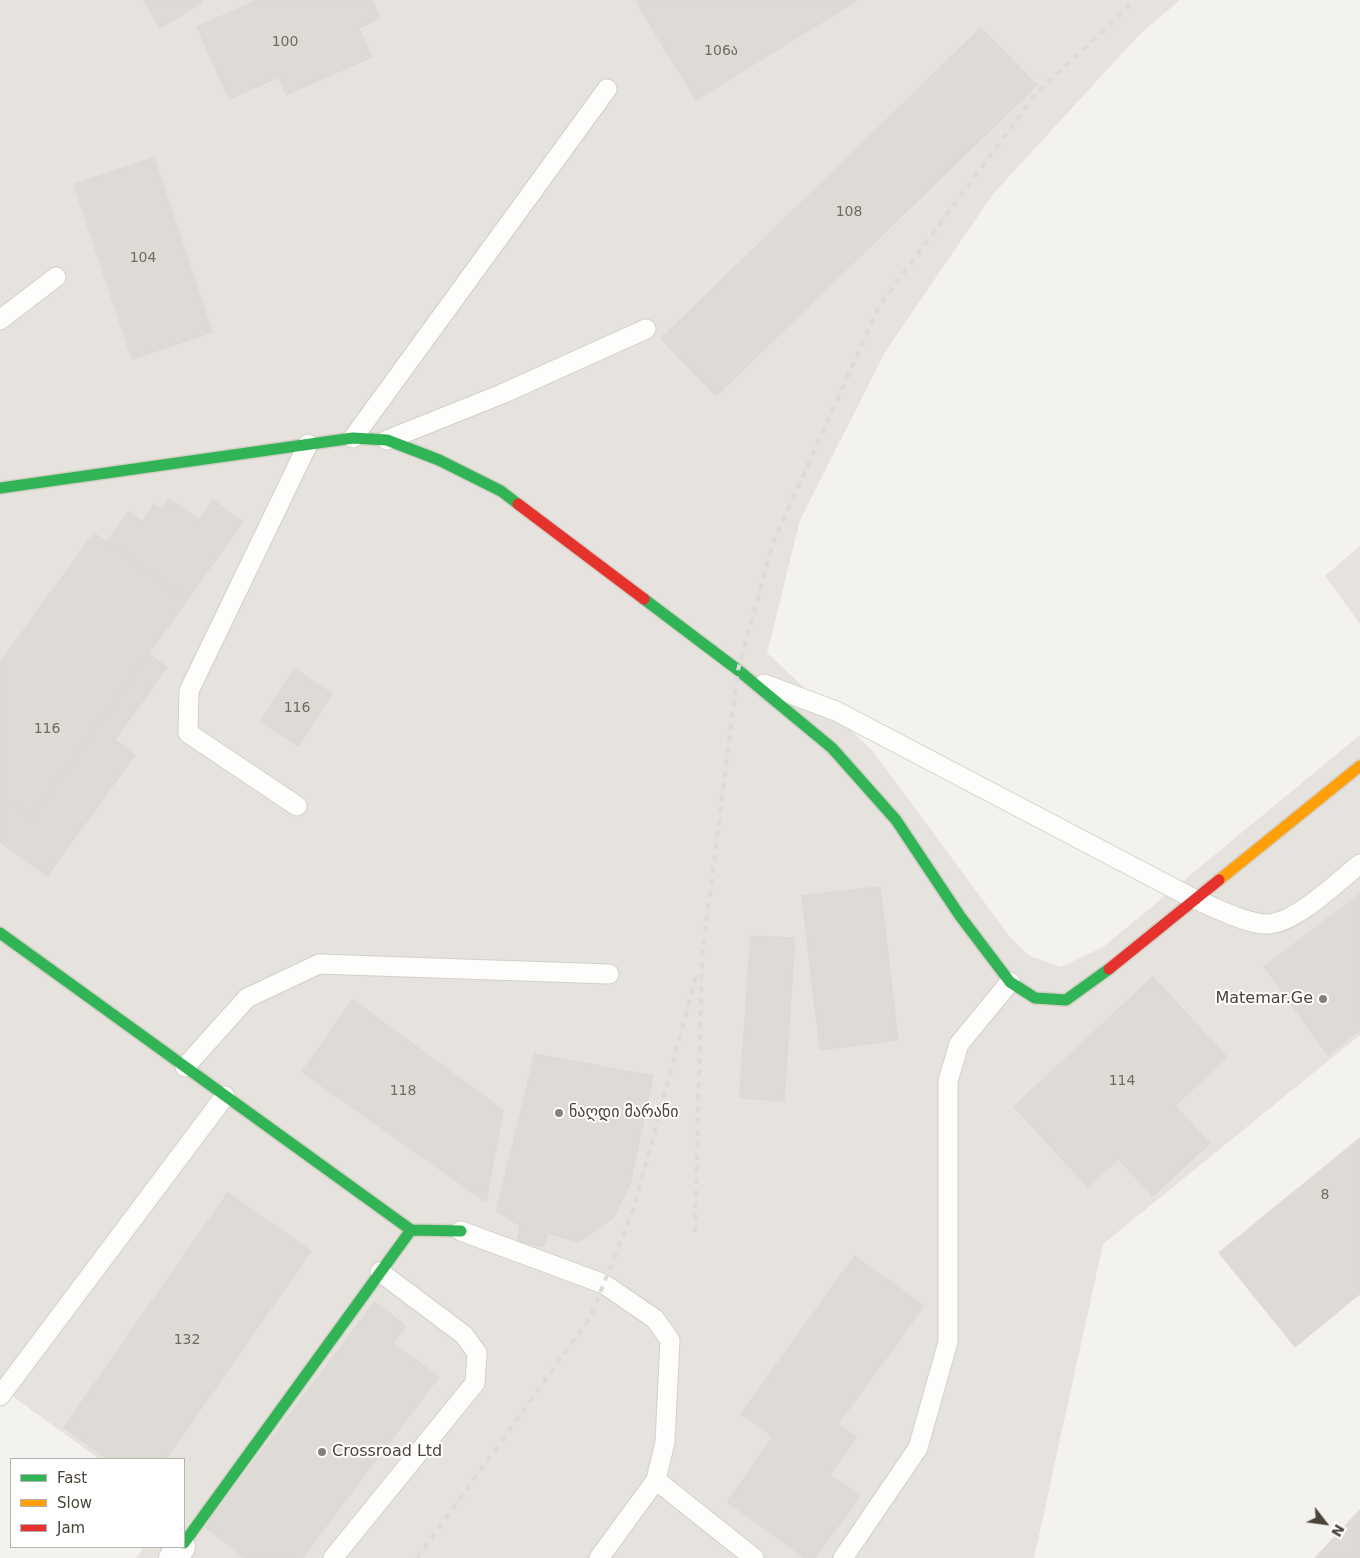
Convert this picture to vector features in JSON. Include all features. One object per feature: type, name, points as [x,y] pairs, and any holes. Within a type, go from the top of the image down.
[{"type":"street","points":[[0,488],[353,438],[387,440],[439,460],[501,491],[748,679],[832,748],[896,820],[960,916],[1010,982],[1035,998],[1066,1000],[1098,978],[1360,766]]},
{"type":"street","points":[[0,933],[411,1230],[462,1231]]},
{"type":"street","points":[[185,1542],[411,1230]]},
{"type":"lane","points":[[353,438],[607,89]]},
{"type":"lane","points":[[0,320],[56,277]]},
{"type":"lane","points":[[387,440],[502,394],[646,329]]},
{"type":"lane","points":[[297,806],[188,733],[189,691],[308,444]]},
{"type":"lane","points":[[748,679],[836,711],[1194,900],[1244,919],[1268,924],[1294,916],[1360,864]]},
{"type":"lane","points":[[185,1067],[247,998],[319,964],[609,974]]},
{"type":"lane","points":[[844,1558],[918,1448],[948,1342],[948,1080],[959,1044],[1010,982]]},
{"type":"lane","points":[[0,1396],[225,1096]]},
{"type":"lane","points":[[462,1231],[604,1284],[656,1319],[670,1340],[665,1442],[656,1480],[599,1558]]},
{"type":"lane","points":[[333,1558],[475,1383],[478,1354],[464,1335],[380,1272]]},
{"type":"lane","points":[[656,1480],[754,1558]]},
{"type":"shaded area","points":[[0,0],[1180,0],[1139,35],[993,194],[885,352],[800,520],[767,653],[872,750],[1010,937],[1030,956],[1061,967],[1103,947],[1360,735],[1360,1035],[1103,1244],[1034,1558],[136,1558],[143,1548],[185,1548],[185,1458],[98,1458],[0,1387]]},
{"type":"shaded area","points":[[1360,546],[1360,624],[1325,576]]},
{"type":"building","points":[[144,0],[202,0],[203,2],[160,28]]},
{"type":"building","points":[[258,0],[372,0],[380,18],[359,28],[372,57],[286,95],[279,77],[229,99],[197,27]]},
{"type":"building","points":[[639,0],[858,0],[696,100],[636,2]]},
{"type":"building","points":[[981,28],[1037,85],[716,396],[661,339]]},
{"type":"building","points":[[154,158],[212,332],[132,359],[74,185]]},
{"type":"building","points":[[169,499],[199,520],[213,500],[243,522],[187,600],[107,542],[129,511],[142,521],[154,504],[162,509]]},
{"type":"building","points":[[94,533],[187,600],[31,818],[0,795],[0,663]]},
{"type":"building","points":[[149,654],[167,667],[115,740],[135,755],[47,876],[0,842],[0,795],[31,818]]},
{"type":"building","points":[[295,669],[332,694],[298,746],[261,721]]},
{"type":"building","points":[[880,887],[898,1040],[820,1050],[802,896]]},
{"type":"building","name":"Matemar.Ge","points":[[1360,894],[1360,1030],[1328,1055],[1264,967]]},
{"type":"building","points":[[751,936],[795,938],[784,1101],[740,1098]]},
{"type":"building","points":[[1153,977],[1227,1057],[1175,1106],[1210,1143],[1153,1196],[1118,1159],[1088,1187],[1014,1107]]},
{"type":"building","points":[[353,1000],[503,1110],[486,1202],[302,1072]]},
{"type":"building","points":[[535,1054],[653,1076],[630,1184],[613,1218],[579,1242],[548,1233],[543,1247],[518,1241],[520,1226],[497,1211]]},
{"type":"building","points":[[1360,1138],[1360,1294],[1295,1347],[1219,1253]]},
{"type":"building","points":[[228,1193],[311,1251],[167,1458],[107,1458],[64,1428]]},
{"type":"building","points":[[855,1256],[924,1306],[838,1424],[856,1437],[830,1475],[860,1496],[815,1558],[805,1558],[727,1502],[773,1437],[741,1414]]},
{"type":"building","name":"Crossroad Ltd","points":[[375,1302],[406,1326],[393,1343],[439,1377],[302,1558],[245,1558],[205,1527]]},
{"type":"building","points":[[1360,1510],[1360,1558],[1315,1558]]},
{"type":"railway","points":[[695,1232],[702,957],[738,670],[773,543],[879,306],[1035,95],[1135,0]]},
{"type":"railway","points":[[417,1558],[590,1318],[634,1208],[697,973]]},
{"type":"traffic: fast","points":[[0,488],[353,438],[387,440],[439,460],[501,491],[518,504]]},
{"type":"traffic: fast","points":[[644,599],[738,670],[832,748],[896,820],[960,916],[1010,982],[1035,998],[1066,1000],[1109,969]]},
{"type":"traffic: fast","points":[[0,933],[411,1230],[461,1231]]},
{"type":"traffic: fast","points":[[185,1542],[411,1230]]},
{"type":"traffic: slow","points":[[1219,880],[1360,766]]},
{"type":"traffic: jam","points":[[518,504],[644,599]]},
{"type":"traffic: jam","points":[[1109,969],[1219,880]]},
{"type":"place","name":"Matemar.Ge","points":[[1323,999]]},
{"type":"place","name":"ნაღდი მარანი","points":[[559,1113]]},
{"type":"place","name":"Crossroad Ltd","points":[[322,1452]]}]
